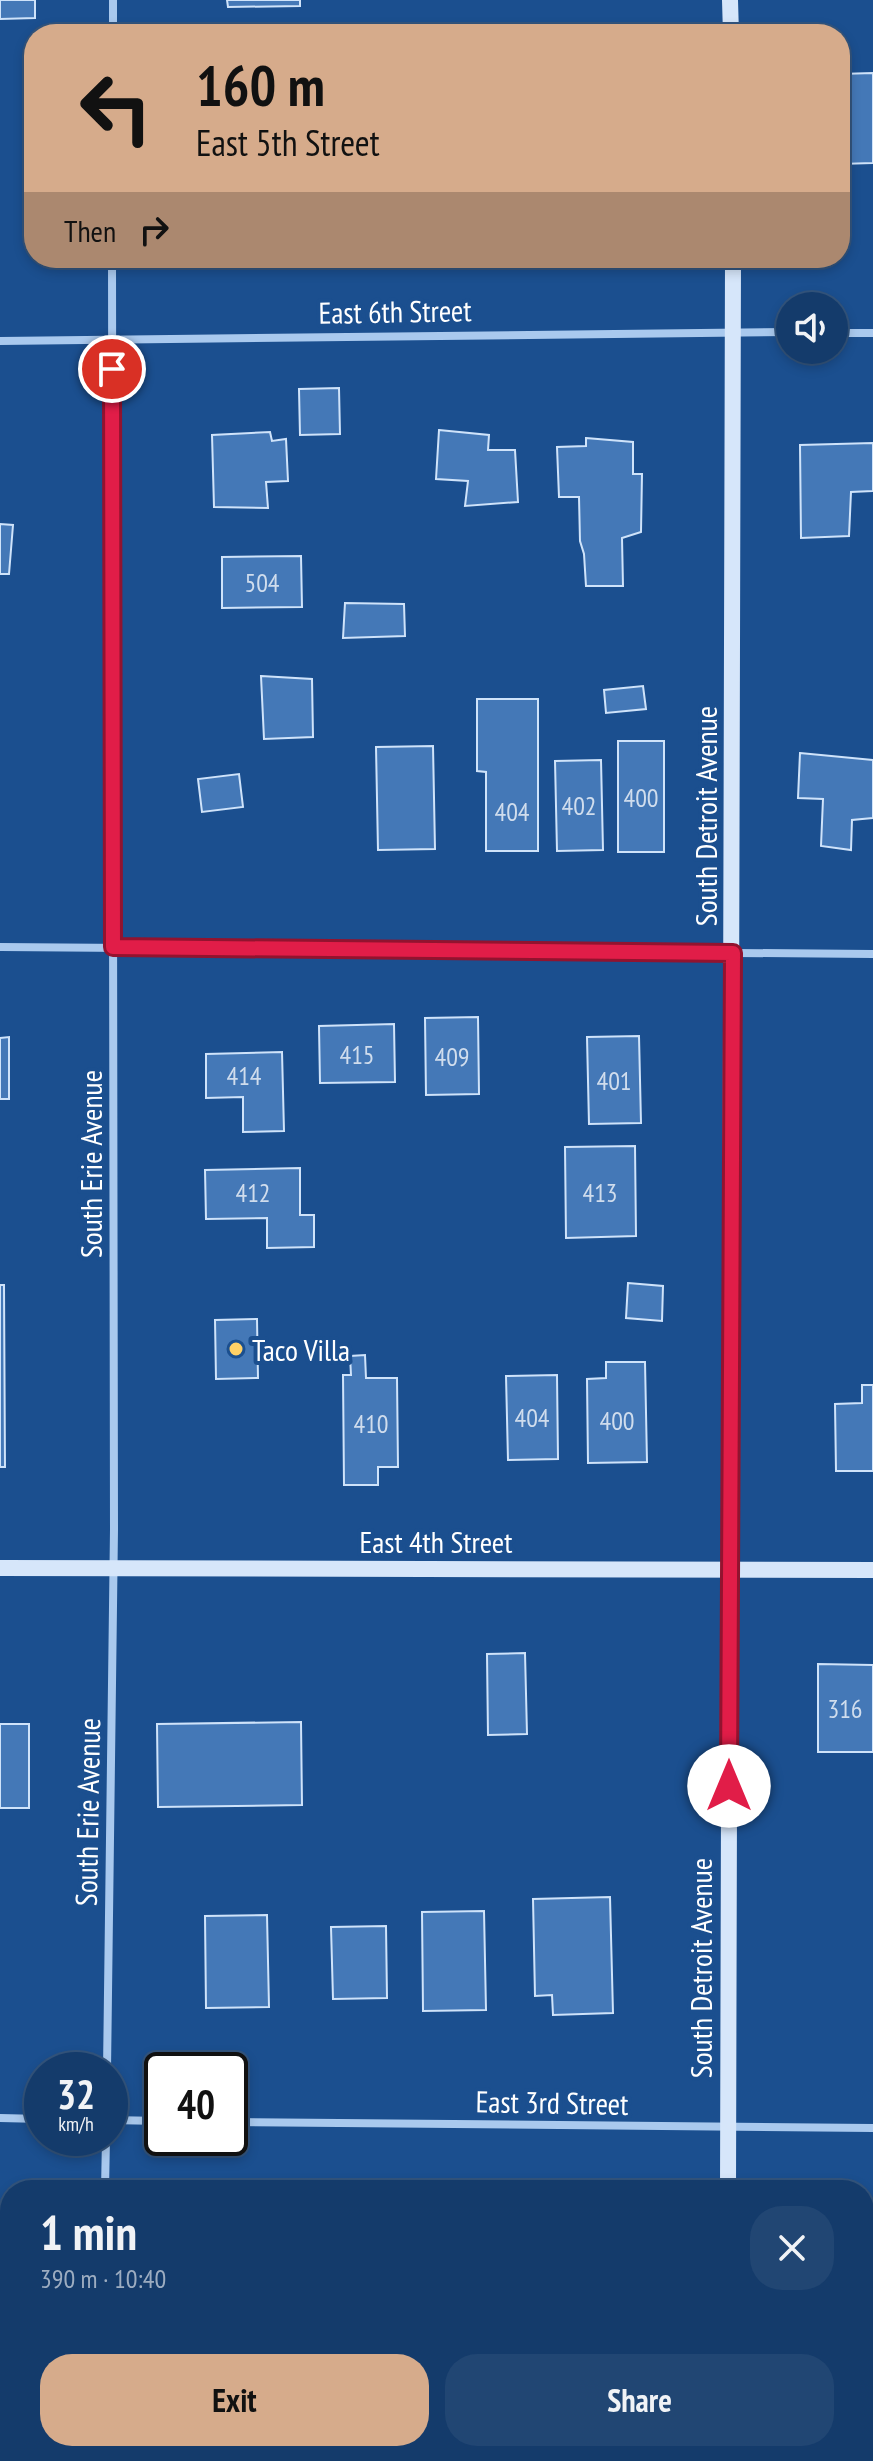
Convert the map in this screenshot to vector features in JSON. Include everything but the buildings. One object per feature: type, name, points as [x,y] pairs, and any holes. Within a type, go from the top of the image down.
[{"type":"street","points":[[113,0],[113,24]]},
{"type":"street","points":[[730,0],[731,24]]},
{"type":"street","name":"South Erie Avenue","points":[[107,2052],[114,1569],[112,268]]},
{"type":"street","name":"South Detroit Avenue","points":[[728,2180],[733,268]]},
{"type":"street","name":"East 6th Street","points":[[0,341],[776,332]]},
{"type":"street","points":[[848,333],[873,333]]},
{"type":"street","points":[[0,947],[873,954]]},
{"type":"street","name":"East 4th Street","points":[[0,1568],[873,1570]]},
{"type":"street","points":[[0,2118],[24,2119]]},
{"type":"street","name":"East 3rd Street","points":[[248,2122],[873,2128]]},
{"type":"street","points":[[105,2180],[106,2156]]},
{"type":"place","name":"Taco Villa","points":[[236,1349]]},
{"type":"route","points":[[112,369],[113,947],[733,953],[729,1786]]}]
